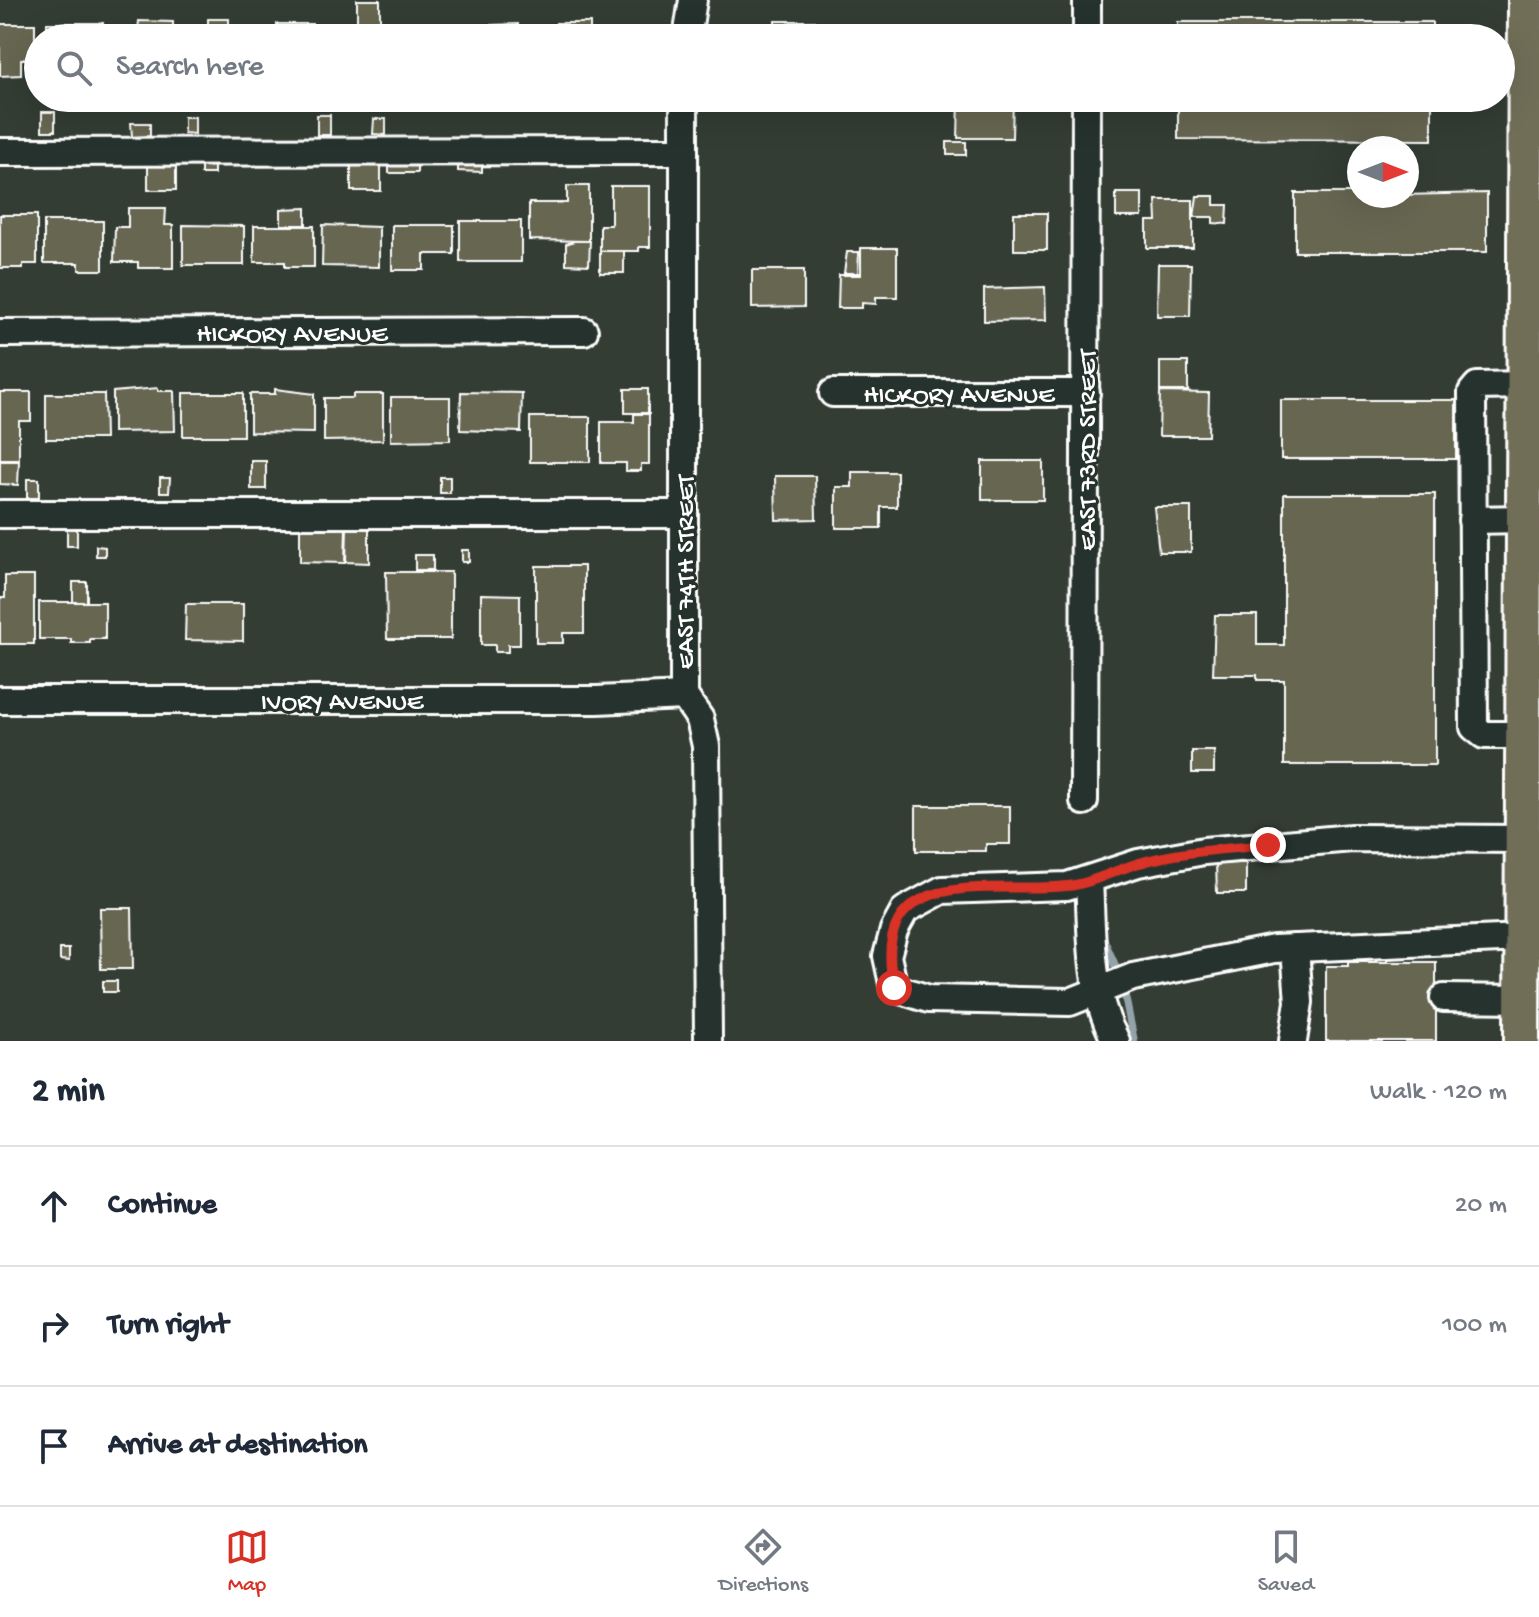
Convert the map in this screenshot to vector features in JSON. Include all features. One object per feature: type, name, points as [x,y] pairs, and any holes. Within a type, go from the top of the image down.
[{"type":"main road","points":[[1522,1041],[1526,0]]},
{"type":"street","points":[[689,24],[693,0]]},
{"type":"street","points":[[1087,0],[1087,24]]},
{"type":"street","name":"EAST 74TH STREET","points":[[684,112],[684,696],[700,719],[706,746],[708,1041]]},
{"type":"street","name":"EAST 73RD STREET","points":[[1084,801],[1086,112]]},
{"type":"street","points":[[0,152],[684,151]]},
{"type":"street","name":"HICKORY AVENUE","points":[[0,333],[584,331]]},
{"type":"street","points":[[1524,385],[1474,388],[1472,520],[1474,727],[1484,735],[1524,735]]},
{"type":"street","name":"HICKORY AVENUE","points":[[833,393],[1086,393]]},
{"type":"street","points":[[0,514],[684,514]]},
{"type":"street","points":[[1472,520],[1524,519]]},
{"type":"street","name":"IVORY AVENUE","points":[[0,700],[597,700],[684,696]]},
{"type":"street","points":[[1523,938],[1274,949],[1133,977],[1070,1002],[929,999],[894,988],[887,956],[905,910],[942,890],[1067,886],[1138,863],[1204,851],[1352,838],[1524,839]]},
{"type":"street","points":[[1089,880],[1096,992],[1105,1022],[1116,1041]]},
{"type":"street","points":[[1293,1041],[1299,1002],[1295,948]]},
{"type":"street","points":[[1444,998],[1523,999]]},
{"type":"building","points":[[357,0],[380,0],[380,23],[357,23]]},
{"type":"building","points":[[208,19],[229,19],[229,24],[208,24]]},
{"type":"building","points":[[139,21],[173,22],[173,24],[139,24]]},
{"type":"building","points":[[775,21],[815,21],[815,24],[775,24]]},
{"type":"building","points":[[1178,22],[1432,22],[1432,24]]},
{"type":"building","points":[[47,23],[103,23],[103,24]]},
{"type":"building","points":[[0,24],[24,24],[21,75],[0,76]]},
{"type":"building","points":[[42,112],[55,112],[55,131],[42,131]]},
{"type":"building","points":[[959,112],[1013,112],[1012,138],[958,138]]},
{"type":"building","points":[[1178,112],[1432,112],[1432,140],[1419,140],[1419,136],[1347,136],[1347,140],[1178,139]]},
{"type":"building","points":[[317,115],[330,115],[330,135],[317,135]]},
{"type":"building","points":[[184,117],[195,117],[195,134],[184,133]]},
{"type":"building","points":[[374,119],[386,119],[386,135],[373,134]]},
{"type":"building","points":[[131,123],[150,123],[150,136],[132,137]]},
{"type":"building","points":[[947,142],[966,142],[966,155],[947,155]]},
{"type":"building","points":[[458,158],[482,159],[482,172],[458,171]]},
{"type":"building","points":[[148,161],[176,162],[176,190],[148,190]]},
{"type":"building","points":[[389,161],[417,161],[417,173],[389,173]]},
{"type":"building","points":[[201,162],[214,162],[214,174],[201,174]]},
{"type":"building","points":[[351,162],[381,162],[381,191],[351,191]]},
{"type":"building","points":[[567,186],[589,186],[589,241],[529,240],[529,203],[567,203]]},
{"type":"building","points":[[611,186],[650,186],[650,247],[639,247],[639,251],[600,251],[600,225],[611,225]]},
{"type":"building","points":[[1116,193],[1142,193],[1142,217],[1116,217]]},
{"type":"building","points":[[1295,193],[1347,193],[1347,208],[1419,208],[1419,195],[1487,193],[1487,252],[1295,252]]},
{"type":"building","points":[[1197,196],[1214,196],[1214,205],[1228,205],[1227,224],[1213,223],[1213,217],[1194,217]]},
{"type":"building","points":[[1156,200],[1193,200],[1193,248],[1147,248],[1147,221],[1157,221]]},
{"type":"building","points":[[128,208],[166,208],[165,225],[173,225],[173,268],[138,268],[138,262],[114,262],[115,227],[128,227]]},
{"type":"building","points":[[306,208],[306,225],[281,225],[281,209]]},
{"type":"building","points":[[1014,213],[1047,213],[1047,250],[1014,250]]},
{"type":"building","points":[[0,215],[37,215],[37,264],[23,264],[23,268],[0,268]]},
{"type":"building","points":[[44,221],[103,221],[103,270],[79,270],[79,263],[44,263]]},
{"type":"building","points":[[460,221],[521,221],[521,262],[460,262]]},
{"type":"building","points":[[183,225],[244,226],[244,265],[183,265]]},
{"type":"building","points":[[323,225],[379,227],[379,267],[322,266]]},
{"type":"building","points":[[392,225],[454,225],[454,254],[424,254],[424,270],[392,270]]},
{"type":"building","points":[[254,226],[314,226],[314,267],[285,267],[285,262],[254,262]]},
{"type":"building","points":[[590,241],[589,265],[566,264],[566,244]]},
{"type":"building","points":[[861,248],[897,248],[897,297],[876,297],[876,304],[862,303],[862,308],[838,308],[839,275],[861,275]]},
{"type":"building","points":[[600,251],[624,251],[624,273],[600,273]]},
{"type":"building","points":[[847,252],[859,252],[858,273],[844,273]]},
{"type":"building","points":[[1158,264],[1191,264],[1190,316],[1157,316]]},
{"type":"building","points":[[752,270],[804,270],[804,307],[752,308]]},
{"type":"building","points":[[1045,287],[1046,320],[984,321],[984,289]]},
{"type":"building","points":[[1160,362],[1188,362],[1188,391],[1160,391]]},
{"type":"building","points":[[158,388],[158,391],[174,391],[175,431],[113,432],[113,392]]},
{"type":"building","points":[[275,389],[314,394],[314,433],[250,432],[250,394],[275,394]]},
{"type":"building","points":[[625,389],[648,389],[648,413],[625,413]]},
{"type":"building","points":[[0,392],[31,392],[31,421],[19,421],[19,459],[0,459]]},
{"type":"building","points":[[461,392],[522,393],[521,432],[460,430]]},
{"type":"building","points":[[1160,392],[1209,393],[1208,436],[1159,436]]},
{"type":"building","points":[[183,393],[243,393],[243,436],[183,436]]},
{"type":"building","points":[[46,394],[104,394],[105,439],[46,439]]},
{"type":"building","points":[[353,394],[383,394],[383,440],[324,441],[324,398],[353,398]]},
{"type":"building","points":[[391,397],[450,397],[450,440],[391,441]]},
{"type":"building","points":[[1281,400],[1456,400],[1456,459],[1281,459]]},
{"type":"building","points":[[634,414],[649,414],[649,464],[641,464],[641,471],[626,471],[626,463],[601,463],[601,422],[634,422]]},
{"type":"building","points":[[530,417],[590,417],[590,462],[530,462]]},
{"type":"building","points":[[0,461],[19,461],[18,485],[0,484]]},
{"type":"building","points":[[251,461],[266,461],[266,489],[251,489]]},
{"type":"building","points":[[982,461],[1043,461],[1043,500],[982,500]]},
{"type":"building","points":[[852,472],[897,472],[897,507],[881,507],[881,528],[836,528],[836,487],[852,487]]},
{"type":"building","points":[[775,476],[815,476],[816,519],[776,520]]},
{"type":"building","points":[[440,477],[450,477],[450,493],[440,493]]},
{"type":"building","points":[[160,478],[170,478],[169,492],[160,492]]},
{"type":"building","points":[[27,479],[39,479],[39,498],[27,498]]},
{"type":"building","points":[[1284,494],[1435,494],[1435,765],[1284,765],[1284,680],[1257,680],[1257,675],[1213,675],[1215,615],[1257,615],[1257,645],[1284,645]]},
{"type":"building","points":[[1154,507],[1191,507],[1191,552],[1159,552]]},
{"type":"building","points":[[67,525],[77,525],[77,546],[67,546]]},
{"type":"building","points":[[300,527],[346,527],[345,563],[300,562]]},
{"type":"building","points":[[347,527],[369,527],[369,563],[346,562]]},
{"type":"building","points":[[96,546],[105,547],[105,556],[96,556]]},
{"type":"building","points":[[462,550],[469,550],[469,562],[462,562]]},
{"type":"building","points":[[415,555],[433,555],[433,570],[415,570]]},
{"type":"building","points":[[536,566],[584,566],[584,633],[563,633],[563,643],[536,643]]},
{"type":"building","points":[[386,572],[451,572],[451,639],[387,639]]},
{"type":"building","points":[[5,576],[34,576],[34,644],[0,644],[0,598],[5,598]]},
{"type":"building","points":[[73,582],[87,582],[87,602],[73,602]]},
{"type":"building","points":[[481,594],[520,595],[520,645],[508,645],[508,652],[495,652],[495,645],[481,645]]},
{"type":"building","points":[[39,602],[105,602],[105,639],[71,643],[71,639],[39,639]]},
{"type":"building","points":[[186,604],[243,604],[243,641],[185,640]]},
{"type":"building","points":[[1192,751],[1214,751],[1214,773],[1192,773]]},
{"type":"building","points":[[916,806],[1010,806],[1010,844],[986,844],[986,851],[916,851]]},
{"type":"building","points":[[1216,863],[1246,863],[1246,893],[1217,893]]},
{"type":"building","points":[[100,908],[132,908],[133,969],[101,969]]},
{"type":"building","points":[[60,949],[69,949],[69,961],[60,960]]},
{"type":"building","points":[[1348,962],[1436,962],[1436,1041],[1326,1041],[1326,966],[1348,966]]},
{"type":"building","points":[[103,981],[117,981],[117,992],[103,992]]},
{"type":"waterway","points":[[1101,934],[1122,981],[1134,1041]]},
{"type":"route","points":[[894,988],[887,956],[894,930],[905,910],[926,896],[965,887],[1067,886],[1138,863],[1204,851],[1268,845]]}]
